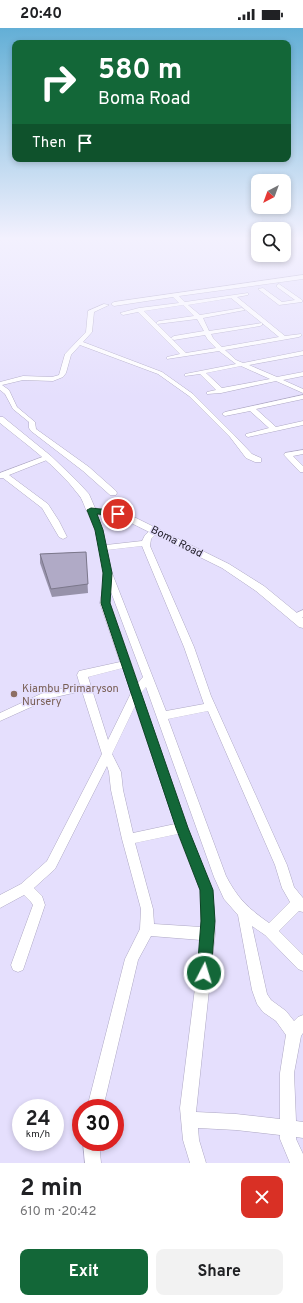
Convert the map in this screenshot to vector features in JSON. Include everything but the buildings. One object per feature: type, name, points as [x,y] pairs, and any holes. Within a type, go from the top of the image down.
[{"type":"main road","points":[[0,419],[48,458],[84,494],[91,510]]},
{"type":"main road","name":"Boma Road","points":[[91,510],[118,514],[156,530],[233,570],[300,618]]},
{"type":"street","points":[[114,304],[202,291]]},
{"type":"street","points":[[264,291],[281,304],[300,301],[286,291]]},
{"type":"street","points":[[123,313],[246,294]]},
{"type":"street","points":[[175,295],[202,320],[210,339],[234,361],[303,391]]},
{"type":"street","points":[[232,296],[284,338]]},
{"type":"street","points":[[296,302],[303,307]]},
{"type":"street","points":[[0,384],[23,378],[53,379],[61,376],[68,354],[90,332],[91,311],[106,306]]},
{"type":"street","points":[[139,310],[184,355]]},
{"type":"street","points":[[159,323],[242,310]]},
{"type":"street","points":[[174,338],[260,324]]},
{"type":"street","points":[[169,358],[299,335]]},
{"type":"street","points":[[80,343],[160,373],[191,394],[232,436],[249,456],[258,460]]},
{"type":"street","points":[[187,375],[303,353]]},
{"type":"street","points":[[201,372],[221,391]]},
{"type":"street","points":[[209,394],[303,374]]},
{"type":"street","points":[[0,387],[8,392],[16,408],[30,419],[33,423],[33,430],[86,469],[113,493]]},
{"type":"street","points":[[225,414],[303,397]]},
{"type":"street","points":[[251,408],[274,430]]},
{"type":"street","points":[[248,435],[303,423]]},
{"type":"street","points":[[303,452],[288,455],[303,470]]},
{"type":"street","points":[[2,475],[48,458]]},
{"type":"street","points":[[2,475],[45,506],[63,537]]},
{"type":"street","points":[[91,510],[99,530],[108,573],[148,677],[224,885],[229,895],[244,913],[270,931],[303,964]]},
{"type":"street","points":[[156,530],[148,536],[146,543],[189,647],[211,707],[281,864],[288,887],[293,898],[301,904],[270,931]]},
{"type":"street","points":[[103,548],[146,543]]},
{"type":"street","points":[[108,573],[105,599],[182,828],[206,890],[208,907],[208,934],[188,1108],[191,1140],[198,1163]]},
{"type":"street","points":[[122,651],[137,648]]},
{"type":"street","points":[[97,1099],[132,959],[147,930],[147,909],[128,839],[117,790],[115,772],[107,754],[82,675],[126,664]]},
{"type":"street","points":[[0,902],[25,888],[51,865],[136,694],[148,677]]},
{"type":"street","points":[[0,717],[48,694],[86,687]]},
{"type":"street","points":[[161,716],[211,707]]},
{"type":"street","points":[[128,839],[182,828]]},
{"type":"street","points":[[206,890],[224,885]]},
{"type":"street","points":[[18,965],[39,905],[34,894],[25,888]]},
{"type":"street","points":[[244,913],[245,926],[255,969],[258,990],[263,1001],[270,1009],[288,1023],[299,1027],[287,1073],[295,1130],[288,1139],[294,1155],[300,1163]]},
{"type":"street","points":[[147,930],[208,934]]},
{"type":"street","points":[[190,1120],[236,1122],[295,1130]]},
{"type":"street","points":[[92,1151],[93,1163]]},
{"type":"place","name":"Kiambu Primaryson Nursery","points":[[14,694]]},
{"type":"route","points":[[118,514],[91,510],[99,530],[108,573],[105,603],[182,828],[206,890],[208,907],[208,934],[204,973]]}]
